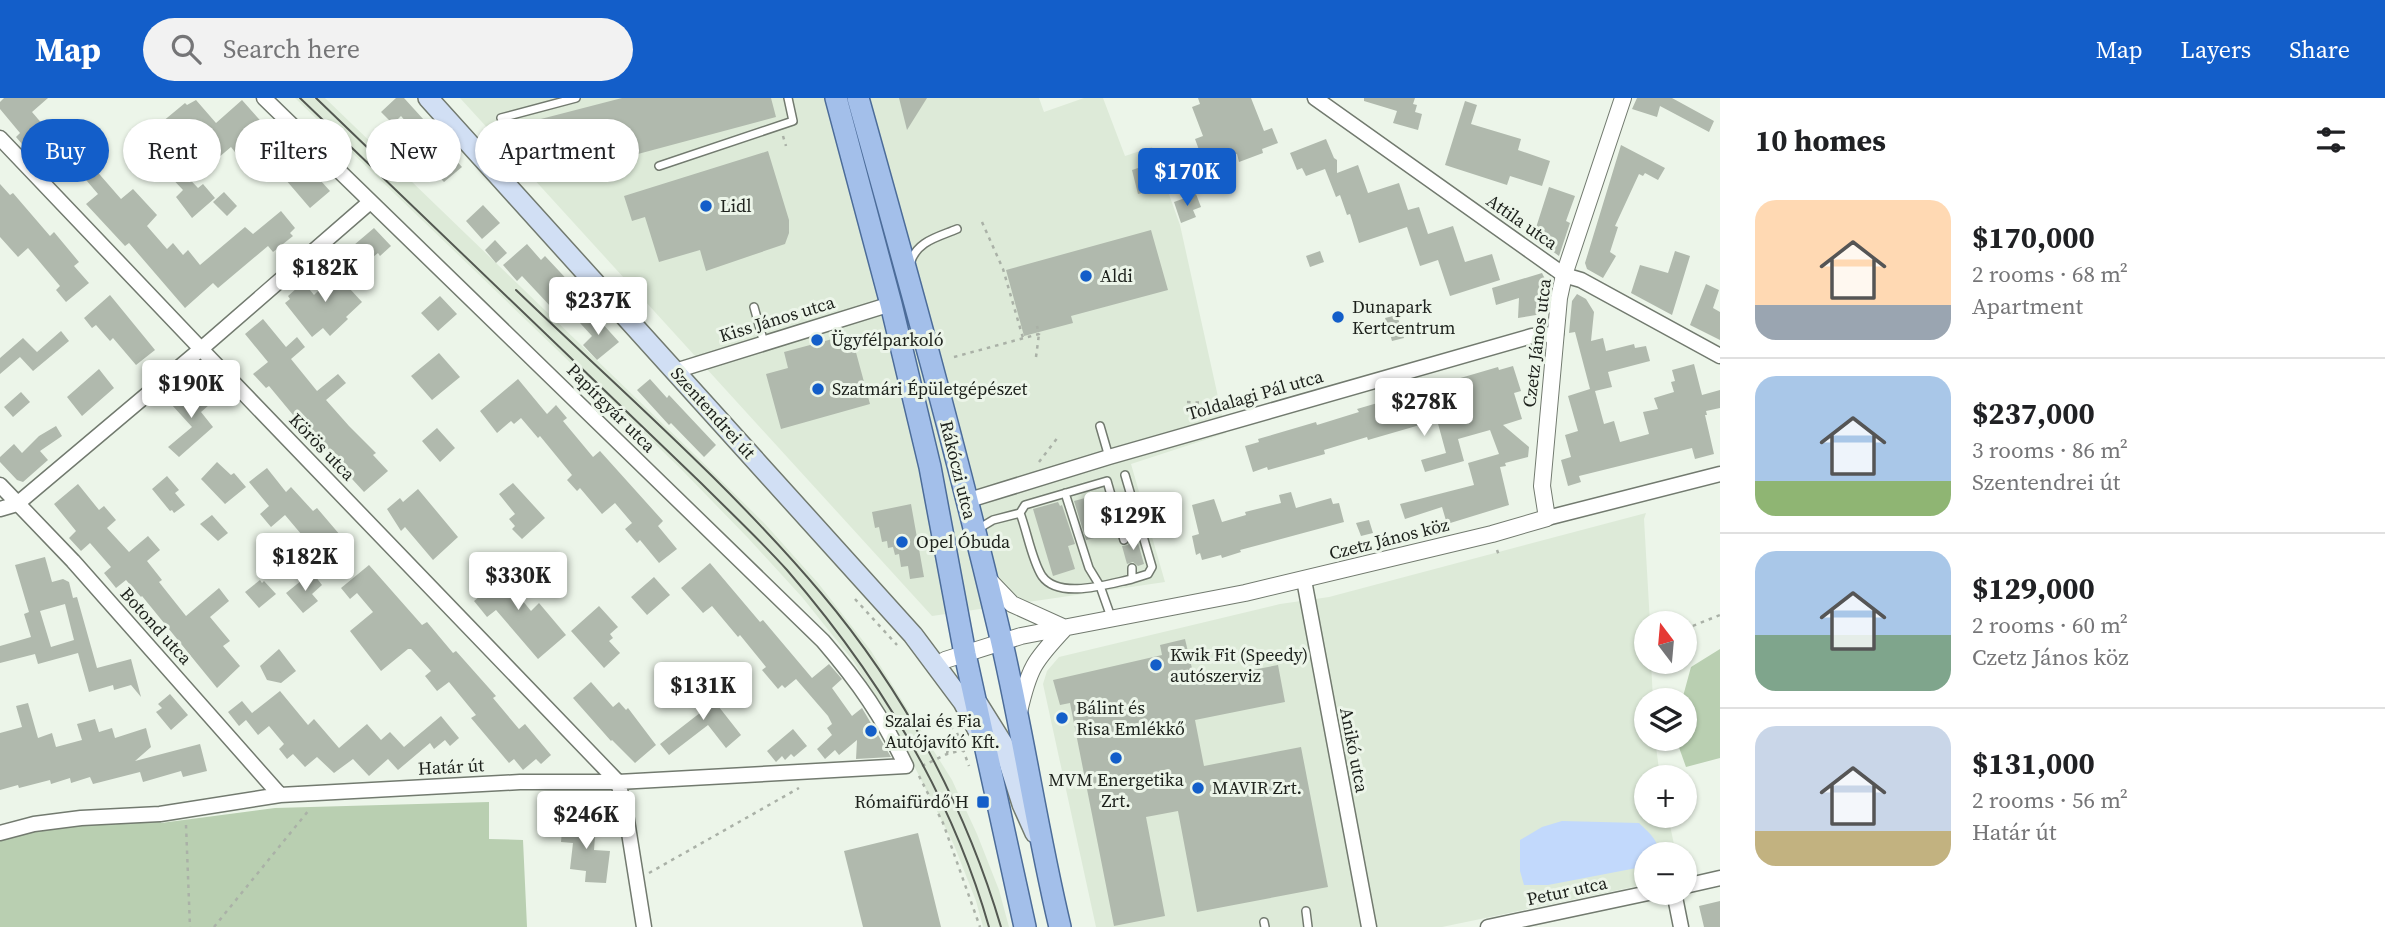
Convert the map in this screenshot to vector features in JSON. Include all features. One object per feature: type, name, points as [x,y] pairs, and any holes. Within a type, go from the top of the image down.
[{"type":"main road","name":"Szentendrei út","points":[[428,98],[913,635],[963,702],[985,746],[1025,927]]},
{"type":"main road","name":"Rákóczi utca","points":[[836,98],[891,304],[930,467],[955,657],[976,701],[985,746]]},
{"type":"main road","name":"Rákóczi utca","points":[[858,98],[908,275],[1002,641],[1041,846]]},
{"type":"main road","name":"Szentendrei út","points":[[913,635],[955,657]]},
{"type":"main road","points":[[976,701],[1003,744],[1022,804],[1041,846],[1060,927]]},
{"type":"street","name":"Papírgyár utca","points":[[264,98],[823,641],[872,702],[906,766]]},
{"type":"street","name":"Attila utca","points":[[1315,98],[1564,275],[1581,279],[1720,356]]},
{"type":"street","name":"Czetz János utca","points":[[1547,518],[1542,486],[1559,298],[1564,275],[1623,98]]},
{"type":"street","name":"Körös utca","points":[[0,138],[618,782]]},
{"type":"street","points":[[0,509],[18,504],[370,202]]},
{"type":"street","name":"Kiss János utca","points":[[675,371],[891,304]]},
{"type":"street","name":"Toldalagi Pál utca","points":[[966,501],[1109,457],[1532,336],[1556,334]]},
{"type":"street","name":"Czetz János köz","points":[[955,657],[1002,641],[1304,580],[1720,474]]},
{"type":"street","name":"Botond utca","points":[[0,485],[73,561],[280,795]]},
{"type":"street","points":[[985,576],[1012,604],[1065,628],[1032,667],[1017,718]]},
{"type":"street","name":"Anikó utca","points":[[1304,580],[1369,927]]},
{"type":"street","name":"Határ út","points":[[0,833],[34,824],[186,811],[280,795],[520,782],[618,782],[906,766]]},
{"type":"street","points":[[618,782],[626,814],[644,927]]},
{"type":"street","points":[[1697,883],[1720,878]]},
{"type":"street","name":"Petur utca","points":[[1488,927],[1634,896]]},
{"type":"street","points":[[1677,905],[1681,927]]},
{"type":"lane","points":[[501,118],[576,98]]},
{"type":"lane","points":[[659,166],[793,121],[788,98]]},
{"type":"lane","points":[[908,275],[912,257],[924,242],[957,229]]},
{"type":"lane","points":[[623,315],[640,299]]},
{"type":"lane","points":[[754,307],[764,343]]},
{"type":"lane","points":[[1100,426],[1109,457]]},
{"type":"lane","points":[[1020,513],[1039,568],[1048,582],[1069,589],[1100,586],[1148,574],[1152,568],[1125,475]]},
{"type":"lane","points":[[974,532],[993,520],[1020,513],[1025,505],[1107,481],[1124,540]]},
{"type":"lane","points":[[1065,493],[1088,568],[1100,586],[1111,617]]},
{"type":"lane","points":[[1132,568],[1132,579]]},
{"type":"lane","points":[[1306,911],[1308,927]]},
{"type":"path","points":[[982,222],[1003,269],[1023,338]]},
{"type":"path","points":[[1036,357],[1039,334],[1037,326]]},
{"type":"path","points":[[954,357],[1039,334]]},
{"type":"path","points":[[1187,402],[1208,403],[1230,414],[1233,422]]},
{"type":"path","points":[[1698,624],[1720,615]]},
{"type":"path","points":[[947,754],[953,721],[973,776]]},
{"type":"path","points":[[963,750],[947,754],[916,769],[943,823],[979,927]]},
{"type":"path","points":[[635,875],[654,872],[800,788],[806,773]]},
{"type":"path","points":[[214,927],[316,801],[314,793]]},
{"type":"path","points":[[186,811],[190,927]]},
{"type":"shaded area","points":[[295,98],[325,98],[347,119],[317,119]]},
{"type":"shaded area","points":[[460,98],[1039,98],[1044,112],[1084,98],[1103,98],[1125,156],[1152,147],[1180,225],[1226,433],[1131,464],[1165,582],[932,616],[537,182],[639,182],[639,119],[479,119]]},
{"type":"shaded area","points":[[352,124],[366,138],[366,166],[352,153]]},
{"type":"shaded area","points":[[382,182],[412,182],[765,524],[818,583],[871,651],[952,780],[999,890],[1009,927],[983,927],[954,845],[898,734],[854,662],[802,597],[679,467]]},
{"type":"shaded area","points":[[1646,513],[1644,519],[1649,611],[1634,611],[1634,674],[1652,674],[1652,688],[1634,688],[1634,751],[1657,751],[1658,765],[1634,765],[1634,828],[1671,828],[1673,842],[1634,842],[1634,887],[1442,927],[1096,927],[1043,684],[1047,671],[1059,657],[1280,604],[1329,597]]},
{"type":"green space","points":[[1720,649],[1720,758],[1685,765],[1680,751],[1697,751],[1697,688],[1685,688],[1689,674],[1698,674],[1698,663]]},
{"type":"green space","points":[[489,802],[489,839],[523,840],[527,927],[0,927],[0,834],[160,814],[161,823],[275,808]]},
{"type":"water","points":[[1562,821],[1634,823],[1634,828],[1644,828],[1656,842],[1634,842],[1634,868],[1548,885],[1524,885],[1520,871],[1520,840],[1542,827]]},
{"type":"building","points":[[4,98],[48,98],[32,112],[38,119],[21,119],[21,143],[16,137],[20,133],[0,109],[0,102]]},
{"type":"building","points":[[396,98],[404,98],[423,119],[404,119],[401,116],[398,119],[388,119],[381,112]]},
{"type":"building","points":[[622,98],[771,98],[776,117],[639,154],[639,119],[541,119]]},
{"type":"building","points":[[899,98],[927,98],[907,130]]},
{"type":"building","points":[[1198,98],[1251,98],[1264,131],[1272,128],[1278,143],[1262,149],[1263,153],[1239,162],[1237,154],[1212,163],[1209,155],[1202,158],[1195,139],[1203,136],[1192,107],[1200,104]]},
{"type":"building","points":[[1364,98],[1415,98],[1415,112],[1422,114],[1418,130],[1393,123],[1397,111],[1364,101]]},
{"type":"building","points":[[1637,98],[1672,98],[1714,121],[1709,132],[1660,106],[1657,117],[1632,109]]},
{"type":"building","points":[[196,100],[213,119],[166,119],[185,103],[187,105]]},
{"type":"building","points":[[242,100],[259,119],[235,119],[235,152],[231,147],[221,155],[221,119]]},
{"type":"building","points":[[1465,101],[1477,105],[1471,124],[1521,139],[1518,150],[1550,161],[1542,186],[1510,176],[1507,185],[1445,165]]},
{"type":"building","points":[[1326,139],[1337,160],[1337,173],[1358,165],[1368,193],[1399,183],[1408,210],[1419,207],[1428,234],[1453,226],[1465,262],[1492,254],[1500,280],[1450,296],[1438,260],[1420,266],[1407,227],[1359,243],[1350,214],[1347,215],[1340,195],[1336,197],[1325,169],[1306,176],[1302,168],[1297,170],[1290,153]]},
{"type":"building","points":[[1621,145],[1665,168],[1658,180],[1645,173],[1643,176],[1639,174],[1615,226],[1618,227],[1610,252],[1616,256],[1603,278],[1587,269],[1585,263]]},
{"type":"building","name":"Lidl","points":[[768,151],[789,220],[789,233],[785,244],[706,271],[700,250],[659,262],[645,217],[632,221],[624,196]]},
{"type":"building","points":[[1144,166],[1151,191],[1138,194],[1132,170]]},
{"type":"building","points":[[88,182],[106,182],[121,199],[133,189],[157,215],[147,226],[167,249],[173,243],[183,255],[188,250],[200,265],[245,227],[253,234],[281,211],[295,228],[290,233],[293,236],[273,252],[268,246],[218,288],[213,283],[185,308],[129,243],[125,246],[86,204],[98,194]]},
{"type":"building","points":[[175,182],[192,182],[198,188],[203,184],[215,198],[192,218],[176,197],[183,190]]},
{"type":"building","points":[[288,182],[322,182],[330,191],[310,208]]},
{"type":"building","points":[[0,184],[10,195],[13,193],[50,236],[54,232],[79,262],[74,266],[89,283],[66,302],[56,290],[60,286],[28,248],[18,257],[0,237]]},
{"type":"building","points":[[1549,187],[1575,196],[1566,221],[1570,223],[1559,256],[1533,237]]},
{"type":"building","points":[[224,192],[237,206],[227,216],[213,202]]},
{"type":"building","points":[[1196,194],[1201,207],[1193,210],[1196,217],[1181,223],[1174,202]]},
{"type":"building","points":[[483,205],[500,223],[482,239],[466,221]]},
{"type":"building","points":[[374,228],[391,246],[380,256],[378,253],[368,261],[354,245]]},
{"type":"building","name":"Aldi","points":[[1151,230],[1168,290],[1071,316],[1073,323],[1024,336],[1006,270]]},
{"type":"building","points":[[495,240],[507,253],[496,263],[485,250]]},
{"type":"building","points":[[527,244],[541,260],[545,256],[574,287],[552,308],[522,276],[517,281],[503,265]]},
{"type":"building","points":[[1320,251],[1324,262],[1310,267],[1306,256]]},
{"type":"building","points":[[1675,251],[1690,256],[1672,315],[1631,293],[1640,265],[1668,273]]},
{"type":"building","points":[[342,267],[357,282],[350,289],[362,302],[330,336],[323,328],[312,337],[285,303],[290,299],[288,296],[298,287],[300,290],[306,285],[314,295]]},
{"type":"building","points":[[1542,273],[1548,285],[1546,310],[1518,318],[1519,298],[1496,305],[1492,288]]},
{"type":"building","points":[[1706,284],[1719,290],[1713,308],[1720,312],[1720,340],[1690,325]]},
{"type":"building","points":[[1577,294],[1586,299],[1594,312],[1591,341],[1603,338],[1606,351],[1634,344],[1635,348],[1646,346],[1650,361],[1608,372],[1612,387],[1595,391],[1604,424],[1614,421],[1620,442],[1649,434],[1643,412],[1658,409],[1654,398],[1674,392],[1672,370],[1694,364],[1702,395],[1720,390],[1720,408],[1706,411],[1705,415],[1714,454],[1695,459],[1692,448],[1579,476],[1581,482],[1568,486],[1561,460],[1571,457],[1565,435],[1578,431],[1568,396],[1590,389],[1575,332],[1569,333],[1572,301]]},
{"type":"building","points":[[110,295],[155,350],[136,365],[113,338],[110,341],[96,325],[92,328],[84,318]]},
{"type":"building","points":[[440,296],[457,314],[438,331],[421,313]]},
{"type":"building","points":[[592,312],[619,342],[597,360],[583,345],[592,336],[580,323]]},
{"type":"building","points":[[1397,315],[1404,338],[1392,341],[1385,318]]},
{"type":"building","points":[[263,319],[286,347],[297,337],[305,347],[291,359],[317,391],[338,374],[346,383],[326,400],[376,453],[373,455],[388,471],[364,492],[320,444],[318,445],[269,386],[266,388],[253,374],[268,362],[245,334]]},
{"type":"building","points":[[61,331],[69,341],[33,371],[20,357],[0,374],[0,358],[23,338],[37,352]]},
{"type":"building","name":"Szatmári Épületgépészet","points":[[851,334],[870,404],[781,429],[766,374],[788,368],[784,352]]},
{"type":"building","points":[[439,353],[460,377],[432,400],[411,376]]},
{"type":"building","points":[[1513,366],[1521,391],[1514,393],[1522,419],[1503,425],[1529,447],[1528,457],[1500,467],[1509,505],[1447,524],[1442,507],[1405,519],[1400,504],[1474,485],[1468,463],[1499,454],[1490,430],[1458,439],[1464,461],[1425,472],[1421,460],[1446,453],[1437,420],[1368,440],[1367,437],[1324,450],[1325,454],[1253,472],[1245,446],[1259,442],[1258,439],[1316,422],[1317,425],[1359,412],[1357,409],[1415,392],[1416,395],[1498,367],[1499,370]]},
{"type":"building","points":[[99,369],[114,388],[82,416],[67,397]]},
{"type":"building","points":[[518,379],[547,414],[556,405],[567,418],[563,421],[593,457],[600,451],[663,521],[658,526],[677,549],[659,563],[640,540],[637,543],[625,529],[632,523],[615,503],[602,514],[580,488],[577,491],[567,480],[572,475],[540,436],[538,438],[521,418],[514,424],[511,421],[497,433],[480,411]]},
{"type":"building","points":[[650,379],[667,398],[669,395],[716,445],[704,457],[671,423],[669,425],[637,390]]},
{"type":"building","points":[[192,385],[209,405],[201,412],[213,427],[179,457],[168,447],[192,427],[171,404]]},
{"type":"building","points":[[21,392],[30,402],[13,417],[4,407]]},
{"type":"building","points":[[56,426],[62,436],[40,451],[48,460],[23,482],[17,480],[0,462],[0,457],[14,444],[22,453],[39,436]]},
{"type":"building","points":[[437,428],[455,448],[440,462],[422,441]]},
{"type":"building","points":[[217,462],[231,475],[234,473],[246,487],[225,504],[201,479]]},
{"type":"building","points":[[267,468],[286,492],[291,487],[313,511],[317,508],[346,542],[313,569],[297,550],[307,541],[285,515],[271,527],[260,514],[269,506],[249,482]]},
{"type":"building","points":[[167,476],[179,490],[175,493],[185,505],[174,513],[152,489]]},
{"type":"building","points":[[513,483],[545,518],[522,539],[512,529],[515,526],[509,519],[515,514],[499,494]]},
{"type":"building","points":[[78,484],[99,510],[104,506],[116,520],[107,528],[129,552],[148,536],[160,550],[147,561],[162,580],[159,582],[186,616],[219,588],[229,601],[210,617],[230,641],[223,646],[240,666],[217,688],[126,580],[116,588],[104,573],[111,567],[90,543],[81,551],[69,538],[76,531],[54,504]]},
{"type":"building","points":[[418,489],[458,537],[433,560],[405,527],[401,531],[387,509],[400,498],[403,502]]},
{"type":"building","points":[[1291,492],[1296,508],[1331,498],[1333,504],[1339,503],[1344,522],[1240,550],[1241,552],[1222,558],[1221,555],[1202,560],[1200,553],[1196,555],[1192,536],[1199,534],[1192,505],[1214,499],[1222,522],[1246,515],[1245,512],[1281,503],[1279,495]]},
{"type":"building","points":[[1104,493],[1114,528],[1093,534],[1094,538],[1086,540],[1074,501]]},
{"type":"building","points":[[1058,502],[1062,505],[1075,544],[1068,546],[1075,569],[1053,576],[1033,509]]},
{"type":"building","name":"Opel Óbuda","points":[[911,504],[924,577],[910,579],[908,566],[901,567],[899,554],[895,555],[893,547],[888,548],[887,541],[882,542],[879,527],[875,528],[872,512]]},
{"type":"building","points":[[212,515],[228,533],[218,541],[200,524]]},
{"type":"building","points":[[1369,520],[1373,533],[1361,536],[1356,523]]},
{"type":"building","points":[[1136,536],[1144,564],[1138,566],[1133,562],[1127,564],[1122,546],[1128,545],[1130,538]]},
{"type":"building","points":[[45,557],[52,582],[63,579],[69,582],[73,598],[77,597],[97,668],[131,659],[141,697],[131,685],[114,690],[113,685],[89,692],[78,653],[38,664],[35,654],[0,663],[0,646],[31,637],[24,614],[29,612],[15,565]],"holes":[[[65,604],[74,640],[51,647],[40,611]]]},
{"type":"building","points":[[496,560],[513,581],[509,584],[531,611],[539,603],[566,635],[538,659],[496,610],[487,617],[474,601],[491,587],[480,573]]},
{"type":"building","points":[[710,563],[812,678],[829,664],[842,679],[832,688],[852,716],[862,708],[891,757],[856,759],[857,740],[839,755],[835,750],[825,759],[817,749],[832,735],[827,728],[832,724],[828,716],[796,679],[785,688],[782,685],[778,689],[762,670],[766,667],[740,635],[738,637],[712,606],[703,613],[681,588]]},
{"type":"building","points":[[369,565],[422,625],[427,622],[453,653],[456,651],[496,696],[493,698],[519,729],[525,724],[551,755],[541,764],[536,759],[523,770],[514,759],[509,763],[471,718],[476,715],[449,682],[437,691],[425,676],[431,671],[411,649],[381,671],[350,631],[373,612],[357,593],[350,599],[341,588]]},
{"type":"building","points":[[312,572],[322,585],[312,594],[318,601],[303,613],[286,593]]},
{"type":"building","points":[[654,577],[670,595],[647,615],[631,597]]},
{"type":"building","points":[[260,580],[276,594],[259,608],[245,592]]},
{"type":"building","points":[[599,606],[618,627],[610,634],[613,638],[609,641],[620,653],[604,668],[571,631]]},
{"type":"building","name":"MAVIR Zrt.","points":[[1185,639],[1195,681],[1278,665],[1285,702],[1195,720],[1204,766],[1301,747],[1328,887],[1197,912],[1178,811],[1146,817],[1165,916],[1114,926],[1070,703],[1060,705],[1053,680],[1162,655],[1160,645]]},
{"type":"building","points":[[279,649],[296,671],[281,683],[267,680],[260,666]]},
{"type":"building","points":[[697,679],[741,735],[726,748],[708,725],[669,755],[660,744],[705,709],[687,688]]},
{"type":"building","points":[[591,682],[613,707],[619,702],[626,710],[628,708],[656,745],[635,763],[611,741],[573,698]]},
{"type":"building","points":[[280,691],[308,725],[314,719],[339,748],[367,724],[381,740],[390,732],[404,747],[441,716],[459,738],[450,746],[445,740],[434,749],[430,743],[398,770],[388,759],[369,776],[353,759],[334,773],[317,757],[305,767],[293,754],[287,759],[279,749],[284,744],[269,726],[258,735],[246,720],[239,726],[228,712],[242,701],[252,713]]},
{"type":"building","points":[[170,694],[188,715],[171,730],[156,712],[162,708],[158,704]]},
{"type":"building","points":[[28,703],[38,738],[52,733],[56,747],[82,740],[77,724],[95,719],[99,732],[112,728],[115,738],[146,728],[151,747],[135,761],[200,744],[207,771],[183,777],[181,771],[143,782],[140,772],[93,784],[90,777],[71,783],[70,778],[51,784],[50,780],[0,790],[0,733],[22,727],[16,706]]},
{"type":"building","points":[[793,729],[807,746],[794,757],[791,754],[785,760],[782,756],[776,762],[767,751]]},
{"type":"building","points":[[563,820],[596,823],[594,850],[610,851],[606,883],[585,882],[586,871],[570,869],[573,843],[561,842]]},
{"type":"building","points":[[918,833],[941,927],[863,927],[844,851]]},
{"type":"building","points":[[1720,901],[1720,927],[1704,927],[1699,906]]},
{"type":"tram line","points":[[300,98],[701,483],[787,570],[851,651],[908,738],[954,830],[989,927]]},
{"type":"tram line","points":[[316,98],[366,146]]},
{"type":"tram line","points":[[516,290],[711,475],[786,553],[851,630],[904,709],[950,793],[969,837],[1001,927]]},
{"type":"place","name":"Lidl","points":[[706,206]]},
{"type":"place","name":"Aldi","points":[[1086,276]]},
{"type":"place","name":"Dunapark Kertcentrum","points":[[1338,317]]},
{"type":"place","name":"Ügyfélparkoló","points":[[817,340]]},
{"type":"place","name":"Szatmári Épületgépészet","points":[[818,389]]},
{"type":"place","name":"Opel Óbuda","points":[[902,542]]},
{"type":"place","name":"Kwik Fit (Speedy) autószerviz","points":[[1156,665]]},
{"type":"place","name":"Bálint és Risa Emlékkő","points":[[1062,718]]},
{"type":"place","name":"Szalai és Fia Autójavító Kft.","points":[[871,731]]},
{"type":"place","name":"MVM Energetika Zrt.","points":[[1116,758]]},
{"type":"place","name":"MAVIR Zrt.","points":[[1198,788]]},
{"type":"place","name":"Rómaifürdő H","points":[[983,802]]}]
